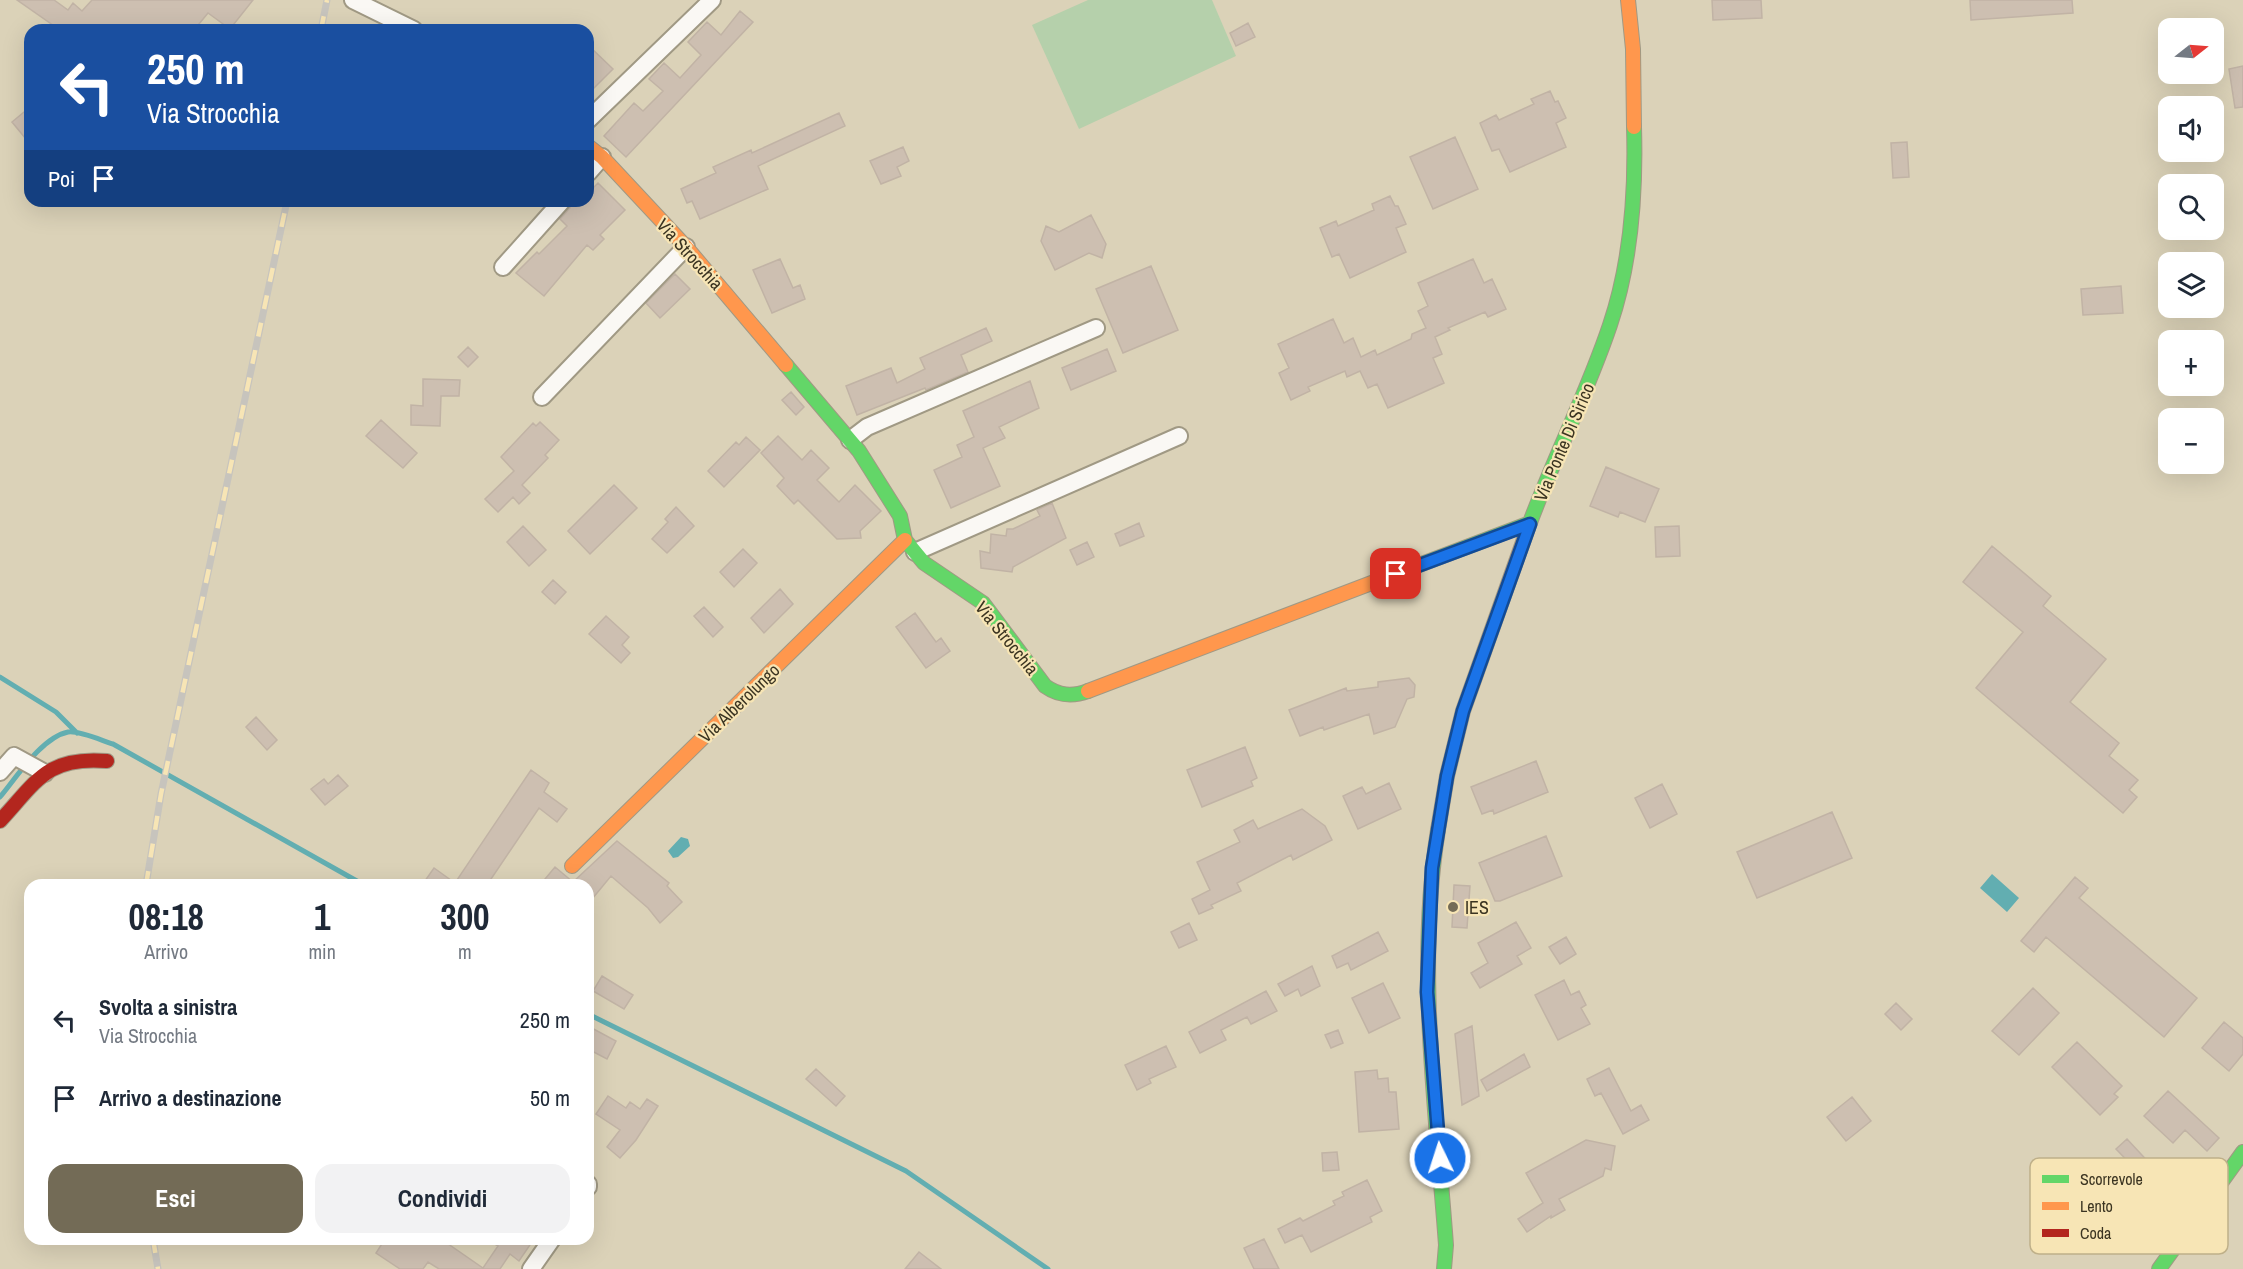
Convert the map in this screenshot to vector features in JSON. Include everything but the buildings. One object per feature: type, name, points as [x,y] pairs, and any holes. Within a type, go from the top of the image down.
[{"type":"street","points":[[352,0],[402,24]]},
{"type":"street","points":[[594,114],[712,0]]},
{"type":"street","name":"Via Ponte Di Sirico","points":[[1444,1269],[1446,1245],[1427,992],[1432,868],[1447,776],[1463,711],[1530,524],[1592,376],[1611,322],[1624,265],[1635,159],[1633,49],[1628,0]]},
{"type":"street","name":"Via Strocchia","points":[[594,151],[686,247],[850,440],[881,484],[900,516],[910,546],[924,563],[983,603],[1045,686],[1056,694],[1070,696],[1084,692],[1530,524]]},
{"type":"street","points":[[594,166],[602,157]]},
{"type":"street","points":[[503,267],[557,207]]},
{"type":"street","points":[[542,397],[686,247]]},
{"type":"street","points":[[850,440],[867,428],[1096,328]]},
{"type":"street","points":[[910,546],[1179,436]]},
{"type":"street","name":"Via Alberolungo","points":[[572,866],[910,546]]},
{"type":"street","points":[[0,772],[14,756],[45,773]]},
{"type":"street","points":[[0,821],[45,773],[55,766],[71,760],[107,761]]},
{"type":"street","points":[[2228,1173],[2243,1152]]},
{"type":"street","points":[[531,1269],[548,1245]]},
{"type":"street","points":[[2159,1269],[2170,1254]]},
{"type":"green space","points":[[1088,0],[1212,0],[1236,56],[1079,129],[1032,25]]},
{"type":"water","points":[[681,837],[688,839],[690,846],[678,857],[673,858],[668,851]]},
{"type":"water","points":[[1992,874],[2019,898],[2007,912],[1980,888]]},
{"type":"waterway","points":[[0,677],[56,712],[77,733]]},
{"type":"waterway","points":[[0,797],[39,750],[58,735],[68,732],[78,733],[113,744],[353,879]]},
{"type":"waterway","points":[[594,1017],[906,1171],[1048,1269]]},
{"type":"railway","points":[[322,24],[327,0]]},
{"type":"railway","points":[[147,879],[161,794],[286,207]]},
{"type":"railway","points":[[154,1245],[158,1269]]},
{"type":"traffic: fast","points":[[1528,528],[1591,376],[1617,301],[1631,227],[1634,127]]},
{"type":"traffic: fast","points":[[786,365],[859,451],[900,516],[905,540],[924,563],[983,603],[1045,686],[1055,692],[1066,694],[1088,691]]},
{"type":"traffic: fast","points":[[1382,579],[1530,523]]},
{"type":"traffic: fast","points":[[1438,830],[1432,882],[1428,985],[1433,1090],[1446,1245],[1444,1269]]},
{"type":"traffic: fast","points":[[2228,1173],[2243,1152]]},
{"type":"traffic: fast","points":[[2159,1269],[2170,1254]]},
{"type":"traffic: slow","points":[[1628,0],[1633,49],[1634,127]]},
{"type":"traffic: slow","points":[[594,151],[686,247],[786,365]]},
{"type":"traffic: slow","points":[[1438,830],[1447,776],[1463,711],[1528,528]]},
{"type":"traffic: slow","points":[[572,866],[905,540]]},
{"type":"traffic: slow","points":[[1088,691],[1382,579]]},
{"type":"traffic: jam","points":[[0,821],[34,783],[57,767],[70,763],[107,761]]},
{"type":"place","name":"IES","points":[[1453,907]]},
{"type":"route","points":[[1396,574],[1530,524],[1463,711],[1447,776],[1432,868],[1427,992],[1440,1158]]}]
